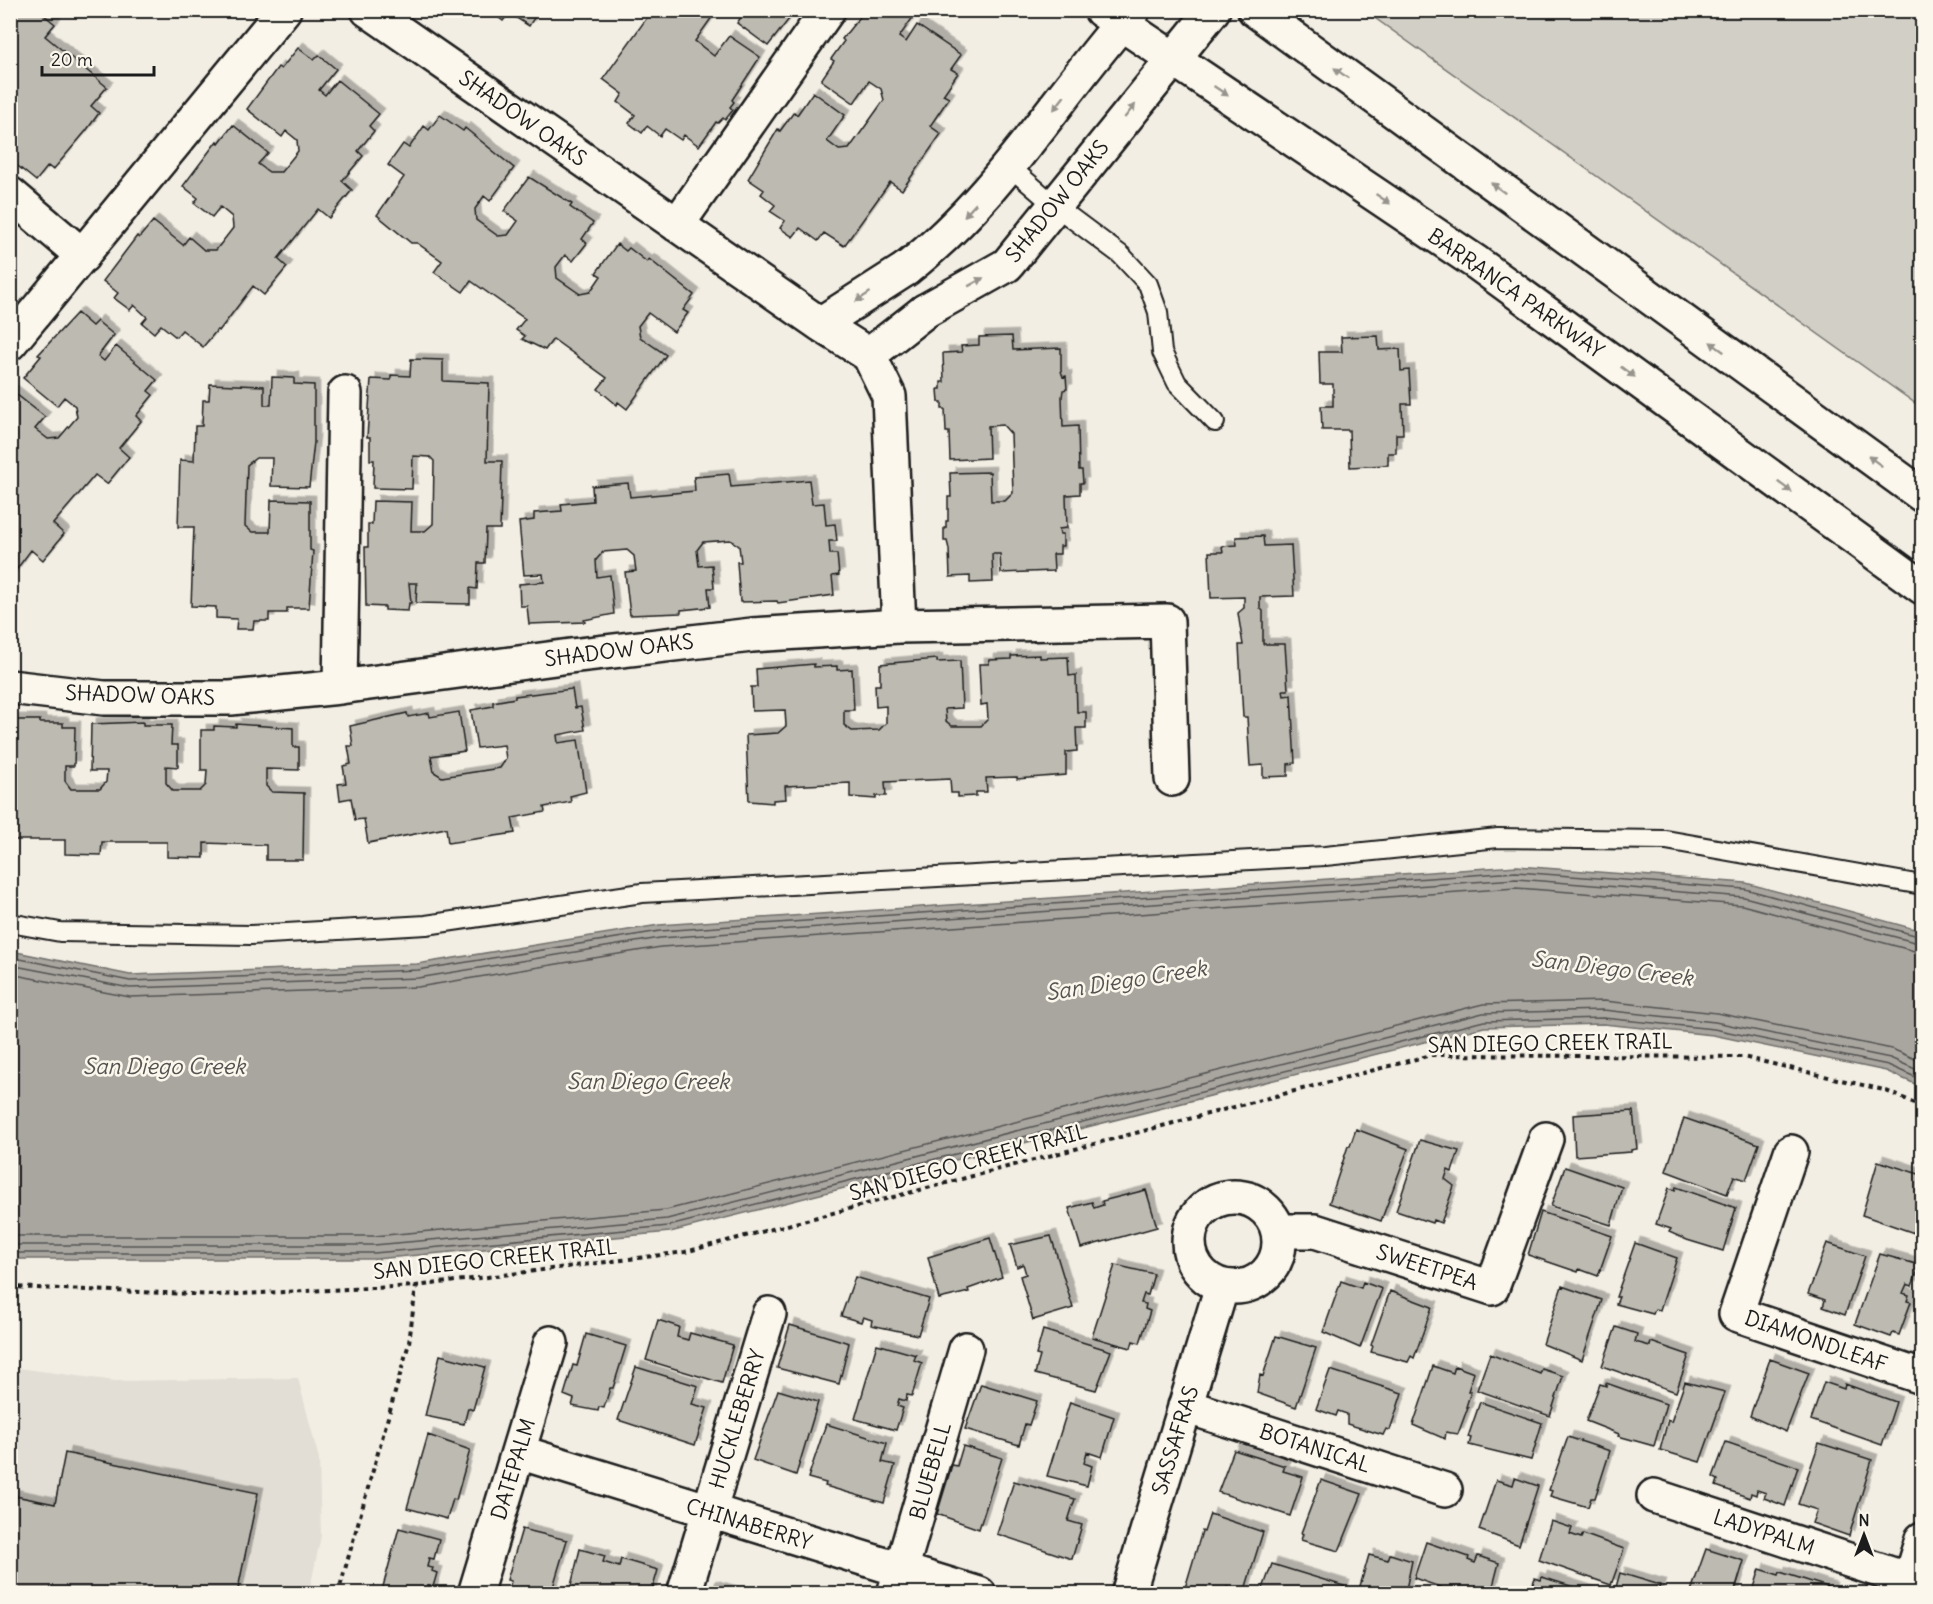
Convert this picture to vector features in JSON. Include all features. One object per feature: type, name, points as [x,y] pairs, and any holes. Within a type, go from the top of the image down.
[{"type":"street","points":[[10,342],[284,10]]},
{"type":"street","name":"SHADOW OAKS","points":[[368,10],[820,324],[869,355],[925,311],[1007,265],[1213,10]]},
{"type":"street","points":[[677,225],[828,10]]},
{"type":"street","points":[[1255,10],[1923,495]]},
{"type":"street","points":[[820,324],[906,269],[936,246],[1010,167],[1118,15]]},
{"type":"street","name":"BARRANCA PARKWAY","points":[[1118,15],[1172,58],[1477,262],[1923,587]]},
{"type":"street","points":[[10,194],[83,256]]},
{"type":"street","points":[[869,355],[889,396],[899,626]]},
{"type":"street","points":[[340,687],[345,393]]},
{"type":"street","name":"SHADOW OAKS","points":[[10,687],[104,698],[231,698],[340,687],[740,636],[899,626],[1167,621],[1172,779]]},
{"type":"street","name":"SWEETPEA","points":[[1279,1231],[1315,1232],[1492,1288],[1546,1139]]},
{"type":"street","name":"DIAMONDLEAF","points":[[1791,1152],[1736,1314],[1923,1377]]},
{"type":"street","points":[[1223,1198],[1247,1198],[1268,1210],[1279,1231],[1278,1254],[1266,1275],[1246,1287],[1222,1286],[1202,1274],[1190,1254],[1190,1230],[1203,1210],[1223,1198]]},
{"type":"street","name":"SASSAFRAS","points":[[1128,1593],[1222,1286]]},
{"type":"street","name":"HUCKLEBERRY","points":[[684,1593],[769,1314]]},
{"type":"street","name":"DATEPALM","points":[[475,1593],[550,1343]]},
{"type":"street","name":"BLUEBELL","points":[[898,1582],[966,1349]]},
{"type":"street","name":"BOTANICAL","points":[[1185,1406],[1445,1490]]},
{"type":"street","name":"CHINABERRY","points":[[519,1452],[709,1512],[898,1582],[979,1593]]},
{"type":"street","name":"LADYPALM","points":[[1654,1496],[1907,1587]]},
{"type":"street","points":[[1907,1587],[1923,1539]]},
{"type":"lane","points":[[1010,167],[1054,205],[1121,255],[1149,284],[1158,312],[1162,352],[1177,383],[1215,422]]},
{"type":"lane","points":[[10,923],[60,932],[156,935],[250,935],[426,926],[642,892],[1325,856],[1498,838],[1666,840],[1923,885]]},
{"type":"path","name":"SAN DIEGO CREEK TRAIL","points":[[10,1287],[217,1296],[416,1286],[685,1252],[1431,1055],[1743,1057],[1884,1090],[1923,1106]]},
{"type":"path","points":[[338,1593],[409,1343],[416,1286]]},
{"type":"shaded area","points":[[1365,11],[1922,11],[1922,408]]},
{"type":"shaded area","points":[[11,1367],[115,1381],[298,1378],[319,1459],[321,1536],[309,1593],[11,1594]]},
{"type":"water","name":"San Diego Creek","points":[[1517,866],[1746,883],[1922,931],[1922,1087],[1886,1071],[1713,1035],[1603,1024],[1484,1027],[670,1232],[375,1259],[11,1259],[11,951],[130,975],[417,964],[659,925]]},
{"type":"building","points":[[10,10],[38,10],[55,24],[45,36],[107,87],[91,106],[99,113],[86,131],[53,170],[48,166],[36,181],[14,163],[10,163]]},
{"type":"building","points":[[489,10],[539,10],[529,26],[509,13],[503,21]]},
{"type":"building","points":[[643,10],[717,10],[695,41],[714,56],[729,36],[760,57],[732,100],[734,102],[730,107],[733,110],[725,120],[723,118],[718,123],[716,122],[699,146],[684,135],[681,140],[665,129],[660,136],[647,126],[642,133],[629,123],[635,115],[618,102],[623,94],[603,79],[649,15]]},
{"type":"building","points":[[746,10],[796,10],[768,46],[737,23]]},
{"type":"building","points":[[865,10],[912,10],[916,13],[899,37],[906,42],[917,25],[961,55],[951,69],[958,73],[943,95],[949,98],[930,126],[941,134],[902,190],[890,182],[844,246],[824,233],[818,241],[800,228],[793,237],[780,228],[785,221],[770,211],[775,205],[761,194],[764,190],[748,179],[778,129],[780,131],[794,112],[797,115],[813,92],[845,115],[827,141],[839,150],[849,149],[884,100],[881,89],[869,81],[854,103],[821,80],[834,61],[831,59],[844,41],[842,39]]},
{"type":"building","points":[[298,48],[314,60],[319,55],[336,69],[319,90],[325,95],[337,80],[379,114],[369,126],[374,131],[358,151],[363,156],[342,181],[352,190],[329,218],[318,209],[278,259],[287,267],[264,295],[253,286],[219,331],[217,330],[203,347],[182,330],[176,337],[161,325],[154,333],[142,323],[147,317],[134,305],[130,310],[114,298],[118,293],[103,281],[137,236],[139,238],[153,221],[183,245],[189,237],[204,250],[216,250],[233,228],[232,217],[220,207],[212,217],[194,203],[198,198],[183,186],[217,141],[219,143],[233,125],[268,153],[258,164],[269,172],[281,172],[298,151],[297,140],[286,131],[282,137],[247,109],[278,67],[281,69]]},
{"type":"building","points":[[440,115],[463,131],[465,128],[514,168],[490,201],[484,196],[475,209],[476,220],[498,236],[508,235],[518,221],[504,211],[529,177],[572,204],[570,207],[593,223],[582,239],[587,243],[573,261],[565,255],[556,267],[557,278],[580,294],[590,292],[601,276],[596,273],[617,244],[626,251],[629,248],[647,262],[649,259],[694,295],[683,310],[688,313],[674,332],[648,313],[638,326],[640,337],[666,355],[627,409],[618,402],[617,405],[598,389],[607,378],[553,339],[545,350],[522,339],[525,336],[516,330],[525,319],[471,281],[463,292],[434,272],[442,261],[417,243],[411,243],[377,215],[404,177],[388,165],[403,144],[409,148],[424,126],[429,130]]},
{"type":"building","points":[[77,313],[92,326],[97,321],[114,335],[98,356],[104,361],[116,346],[157,380],[148,391],[153,395],[136,416],[141,421],[119,448],[129,457],[107,484],[95,475],[53,524],[64,534],[43,560],[31,550],[10,578],[10,392],[12,391],[45,417],[35,429],[48,439],[59,438],[77,417],[75,406],[64,397],[57,406],[23,378],[41,356],[38,355]]},
{"type":"building","points":[[1012,336],[1013,350],[1061,348],[1061,371],[1063,377],[1066,376],[1067,389],[1063,390],[1062,397],[1063,427],[1078,426],[1079,470],[1082,470],[1083,483],[1080,483],[1080,494],[1066,495],[1067,528],[1059,529],[1060,534],[1063,534],[1063,546],[1060,546],[1060,554],[1053,554],[1054,571],[1001,573],[1000,554],[992,554],[993,582],[970,583],[970,576],[950,577],[949,549],[947,541],[944,541],[944,528],[948,521],[948,497],[951,497],[950,473],[990,472],[991,501],[1005,501],[1013,493],[1011,434],[1003,425],[988,426],[989,458],[950,460],[949,432],[946,432],[945,409],[942,409],[942,402],[939,402],[938,389],[941,389],[941,382],[944,382],[943,353],[962,352],[961,346],[979,345],[979,337]]},
{"type":"building","points":[[1378,336],[1379,350],[1400,349],[1401,371],[1409,370],[1411,404],[1402,404],[1403,434],[1396,434],[1396,453],[1388,453],[1388,465],[1350,467],[1349,430],[1322,430],[1321,406],[1333,406],[1333,384],[1320,384],[1319,352],[1342,352],[1341,337]]},
{"type":"building","points":[[411,359],[443,360],[443,381],[489,383],[487,461],[502,461],[500,529],[486,529],[485,563],[478,563],[477,589],[470,588],[470,604],[416,603],[417,583],[409,583],[411,603],[409,603],[408,611],[385,610],[385,607],[366,606],[365,547],[368,547],[368,524],[372,524],[373,501],[412,502],[411,531],[425,531],[433,524],[434,461],[430,457],[413,456],[412,489],[373,488],[374,460],[370,460],[370,437],[367,437],[371,379],[391,380],[391,375],[410,376]]},
{"type":"building","points":[[272,377],[294,378],[294,384],[314,385],[314,442],[309,487],[271,486],[272,458],[256,458],[247,465],[245,526],[252,532],[270,532],[271,500],[310,501],[310,550],[313,551],[309,608],[287,608],[287,613],[269,613],[269,621],[254,621],[253,629],[236,629],[237,619],[216,618],[216,607],[191,606],[194,527],[178,527],[180,460],[194,461],[195,426],[202,426],[203,400],[209,400],[210,384],[264,386],[264,405],[271,405]]},
{"type":"building","points":[[729,474],[731,487],[809,480],[812,504],[824,503],[826,525],[835,524],[837,541],[829,541],[830,554],[837,554],[839,575],[832,576],[834,595],[778,603],[777,601],[740,602],[737,562],[741,562],[739,546],[730,540],[703,542],[697,550],[699,566],[712,565],[714,588],[708,588],[710,607],[681,610],[681,613],[630,615],[625,572],[636,571],[634,556],[627,550],[603,552],[596,560],[597,577],[610,575],[614,614],[584,620],[585,622],[529,624],[527,606],[520,606],[519,584],[544,582],[543,574],[524,575],[519,522],[534,520],[534,513],[562,511],[561,504],[593,501],[592,486],[628,483],[630,497],[695,491],[694,477]]},
{"type":"building","points":[[1263,536],[1264,546],[1291,545],[1294,596],[1260,597],[1260,608],[1263,611],[1263,644],[1285,644],[1288,690],[1283,690],[1284,696],[1291,695],[1295,763],[1288,764],[1288,776],[1263,777],[1263,765],[1250,766],[1247,717],[1243,717],[1239,645],[1243,645],[1238,613],[1244,608],[1244,597],[1211,598],[1209,552],[1223,552],[1222,546],[1237,545],[1236,537]]},
{"type":"building","points":[[1040,655],[1040,658],[1068,657],[1069,676],[1076,675],[1077,712],[1086,712],[1086,728],[1076,728],[1077,751],[1066,752],[1066,775],[1017,779],[1017,777],[986,778],[987,792],[976,792],[976,796],[958,797],[958,793],[951,793],[950,779],[885,782],[886,796],[876,796],[876,799],[850,797],[850,783],[785,786],[786,799],[773,800],[773,803],[749,801],[746,735],[778,733],[786,726],[785,710],[752,711],[751,687],[757,687],[756,669],[814,664],[814,667],[837,666],[837,670],[852,669],[854,710],[844,710],[844,725],[852,731],[879,730],[886,723],[886,706],[876,707],[875,685],[880,685],[880,664],[937,659],[937,662],[960,661],[962,708],[945,709],[946,721],[952,726],[981,726],[988,719],[987,704],[981,705],[979,664],[989,664],[989,660],[1011,659],[1011,656]]},
{"type":"building","points":[[572,689],[575,708],[581,707],[585,730],[557,735],[558,743],[578,740],[586,792],[570,796],[571,802],[544,807],[545,812],[512,818],[515,833],[448,843],[446,828],[368,843],[364,819],[355,820],[351,798],[340,800],[338,784],[346,783],[343,766],[351,764],[348,746],[353,746],[350,726],[407,713],[408,717],[429,713],[430,717],[459,712],[465,751],[431,756],[434,772],[442,777],[500,768],[506,759],[504,745],[477,748],[471,710],[493,706],[493,702],[515,698],[515,696]]},
{"type":"building","points":[[11,720],[40,720],[40,723],[63,723],[63,727],[75,727],[74,766],[65,766],[65,781],[71,789],[100,789],[106,782],[107,771],[90,771],[91,724],[143,722],[143,725],[172,725],[171,745],[178,745],[178,767],[166,766],[166,783],[173,791],[200,791],[206,785],[207,770],[201,770],[201,730],[214,730],[214,726],[236,727],[236,724],[293,728],[293,747],[299,747],[299,770],[266,769],[266,786],[272,792],[304,793],[303,860],[266,860],[266,845],[204,843],[204,858],[167,857],[167,842],[102,842],[101,855],[65,854],[65,840],[10,840]]},
{"type":"building","points":[[1633,1111],[1637,1149],[1631,1152],[1575,1156],[1573,1115]]},
{"type":"building","points":[[1684,1118],[1759,1144],[1746,1180],[1734,1176],[1727,1194],[1666,1171]]},
{"type":"building","points":[[1356,1129],[1408,1149],[1381,1221],[1329,1203]]},
{"type":"building","points":[[1420,1140],[1459,1151],[1452,1172],[1448,1170],[1445,1179],[1454,1186],[1441,1223],[1433,1220],[1432,1223],[1396,1211]]},
{"type":"building","points":[[1878,1161],[1922,1175],[1920,1235],[1862,1215]]},
{"type":"building","points":[[1565,1167],[1622,1187],[1611,1225],[1551,1206]]},
{"type":"building","points":[[1676,1187],[1736,1208],[1723,1251],[1687,1240],[1669,1232],[1671,1229],[1656,1224],[1669,1188],[1675,1190]]},
{"type":"building","points":[[1146,1190],[1157,1227],[1081,1248],[1069,1208],[1092,1202],[1094,1208],[1103,1205],[1102,1201]]},
{"type":"building","points":[[1541,1212],[1612,1236],[1598,1276],[1579,1269],[1578,1272],[1528,1255]]},
{"type":"building","points":[[1051,1236],[1073,1308],[1033,1320],[1020,1276],[1026,1274],[1023,1264],[1017,1267],[1010,1245]]},
{"type":"building","points":[[990,1238],[1002,1277],[968,1289],[969,1292],[939,1299],[928,1257]]},
{"type":"building","points":[[1635,1243],[1677,1258],[1660,1310],[1655,1309],[1653,1314],[1616,1304],[1619,1297],[1616,1297]]},
{"type":"building","points":[[1827,1243],[1865,1256],[1845,1315],[1823,1307],[1825,1300],[1808,1294]]},
{"type":"building","points":[[1880,1254],[1920,1265],[1912,1286],[1907,1284],[1903,1293],[1909,1295],[1907,1301],[1911,1302],[1899,1335],[1893,1333],[1891,1337],[1855,1324]]},
{"type":"building","points":[[1115,1265],[1154,1274],[1148,1295],[1144,1294],[1141,1303],[1146,1304],[1145,1309],[1150,1311],[1140,1343],[1133,1341],[1131,1348],[1092,1337]]},
{"type":"building","points":[[855,1277],[929,1299],[918,1335],[871,1325],[872,1320],[863,1317],[861,1322],[841,1316]]},
{"type":"building","points":[[1341,1281],[1361,1288],[1363,1282],[1382,1289],[1360,1348],[1323,1332]]},
{"type":"building","points":[[1562,1286],[1602,1300],[1582,1360],[1543,1344]]},
{"type":"building","points":[[1390,1291],[1432,1307],[1414,1358],[1411,1356],[1408,1362],[1371,1352],[1373,1346],[1371,1345]]},
{"type":"building","points":[[658,1320],[679,1327],[677,1337],[688,1340],[690,1333],[733,1345],[722,1383],[646,1360]]},
{"type":"building","points":[[790,1325],[849,1343],[839,1384],[777,1368]]},
{"type":"building","points":[[1616,1327],[1637,1334],[1635,1342],[1650,1346],[1651,1342],[1689,1355],[1676,1392],[1602,1366]]},
{"type":"building","points":[[1043,1330],[1111,1351],[1096,1390],[1035,1374],[1040,1356],[1036,1355]]},
{"type":"building","points":[[586,1334],[626,1346],[613,1388],[610,1388],[604,1408],[599,1407],[598,1411],[572,1406],[574,1399],[564,1395],[573,1365],[577,1366]]},
{"type":"building","points":[[1276,1336],[1316,1348],[1296,1407],[1257,1393],[1260,1375],[1263,1376]]},
{"type":"building","points":[[877,1344],[916,1355],[914,1360],[922,1363],[912,1396],[907,1395],[906,1401],[899,1399],[897,1406],[903,1408],[896,1430],[855,1419]]},
{"type":"building","points":[[1490,1354],[1540,1374],[1542,1369],[1563,1376],[1550,1416],[1477,1390]]},
{"type":"building","points":[[440,1355],[485,1367],[473,1410],[468,1408],[464,1424],[425,1416]]},
{"type":"building","points":[[1770,1359],[1809,1373],[1786,1432],[1750,1416]]},
{"type":"building","points":[[1433,1366],[1453,1373],[1455,1366],[1474,1373],[1468,1391],[1471,1391],[1466,1407],[1468,1407],[1458,1434],[1446,1432],[1445,1439],[1413,1425]]},
{"type":"building","points":[[636,1367],[698,1386],[692,1404],[707,1408],[695,1445],[618,1420]]},
{"type":"building","points":[[1330,1370],[1402,1393],[1390,1430],[1386,1429],[1383,1435],[1347,1424],[1347,1414],[1338,1411],[1336,1416],[1316,1409]]},
{"type":"building","points":[[1685,1382],[1725,1392],[1700,1462],[1660,1450],[1668,1420],[1671,1422]]},
{"type":"building","points":[[1824,1382],[1844,1389],[1845,1384],[1896,1402],[1882,1445],[1811,1420]]},
{"type":"building","points":[[1606,1383],[1666,1404],[1654,1446],[1618,1436],[1619,1434],[1586,1421],[1600,1384],[1606,1386]]},
{"type":"building","points":[[981,1384],[1037,1401],[1029,1425],[1025,1424],[1019,1445],[965,1429]]},
{"type":"building","points":[[778,1390],[818,1402],[796,1475],[753,1460]]},
{"type":"building","points":[[1070,1402],[1114,1417],[1102,1457],[1087,1452],[1084,1463],[1092,1466],[1087,1486],[1047,1476]]},
{"type":"building","points":[[1480,1402],[1542,1423],[1531,1460],[1469,1445],[1471,1438],[1468,1437]]},
{"type":"building","points":[[826,1424],[887,1443],[882,1462],[895,1465],[884,1503],[825,1486],[826,1483],[808,1478]]},
{"type":"building","points":[[428,1435],[470,1450],[456,1500],[453,1499],[447,1519],[407,1508]]},
{"type":"building","points":[[1568,1437],[1610,1451],[1595,1498],[1591,1498],[1588,1507],[1550,1496],[1552,1491],[1549,1490]]},
{"type":"building","points":[[1726,1442],[1798,1467],[1785,1506],[1764,1498],[1766,1493],[1757,1490],[1756,1495],[1751,1493],[1750,1498],[1716,1486],[1718,1480],[1713,1477]]},
{"type":"building","points":[[1819,1443],[1872,1460],[1849,1536],[1812,1523],[1817,1510],[1798,1504]]},
{"type":"building","points":[[963,1446],[1002,1458],[979,1529],[937,1514],[952,1465],[957,1466]]},
{"type":"building","points":[[1234,1450],[1285,1466],[1283,1471],[1303,1477],[1290,1516],[1218,1492]]},
{"type":"building","points":[[65,1453],[258,1493],[237,1594],[10,1594],[10,1495],[55,1504]]},
{"type":"building","points":[[1515,1478],[1538,1486],[1519,1545],[1479,1530],[1496,1480],[1513,1485]]},
{"type":"building","points":[[1321,1480],[1362,1494],[1339,1551],[1301,1540],[1303,1534],[1301,1533]]},
{"type":"building","points":[[1014,1481],[1075,1499],[1068,1521],[1082,1525],[1072,1559],[997,1534]]},
{"type":"building","points":[[1210,1514],[1263,1532],[1244,1593],[1227,1587],[1225,1594],[1201,1594],[1185,1588],[1202,1531],[1204,1532]]},
{"type":"building","points":[[1551,1521],[1572,1528],[1570,1534],[1581,1538],[1583,1534],[1624,1549],[1611,1585],[1539,1560]]},
{"type":"building","points":[[399,1528],[439,1539],[434,1559],[429,1558],[427,1567],[433,1568],[432,1571],[437,1573],[431,1594],[381,1594]]},
{"type":"building","points":[[522,1529],[567,1540],[551,1594],[508,1594],[511,1581],[507,1580]]},
{"type":"building","points":[[1426,1542],[1469,1557],[1468,1560],[1475,1563],[1478,1556],[1499,1563],[1491,1594],[1460,1594],[1414,1578]]},
{"type":"building","points":[[580,1549],[605,1556],[603,1562],[619,1567],[621,1559],[658,1570],[651,1594],[569,1594]]},
{"type":"building","points":[[1706,1549],[1744,1561],[1734,1594],[1690,1594]]},
{"type":"building","points":[[1390,1554],[1412,1561],[1405,1594],[1360,1594],[1369,1555],[1388,1560]]},
{"type":"building","points":[[1272,1564],[1344,1586],[1342,1594],[1261,1594]]},
{"type":"building","points":[[1760,1569],[1779,1575],[1780,1572],[1831,1588],[1829,1594],[1752,1594]]},
{"type":"building","points":[[1620,1573],[1660,1585],[1657,1594],[1614,1594]]},
{"type":"building","points":[[1542,1577],[1596,1594],[1529,1594],[1535,1578],[1541,1580]]},
{"type":"building","points":[[711,1586],[729,1591],[742,1594],[708,1594]]}]
